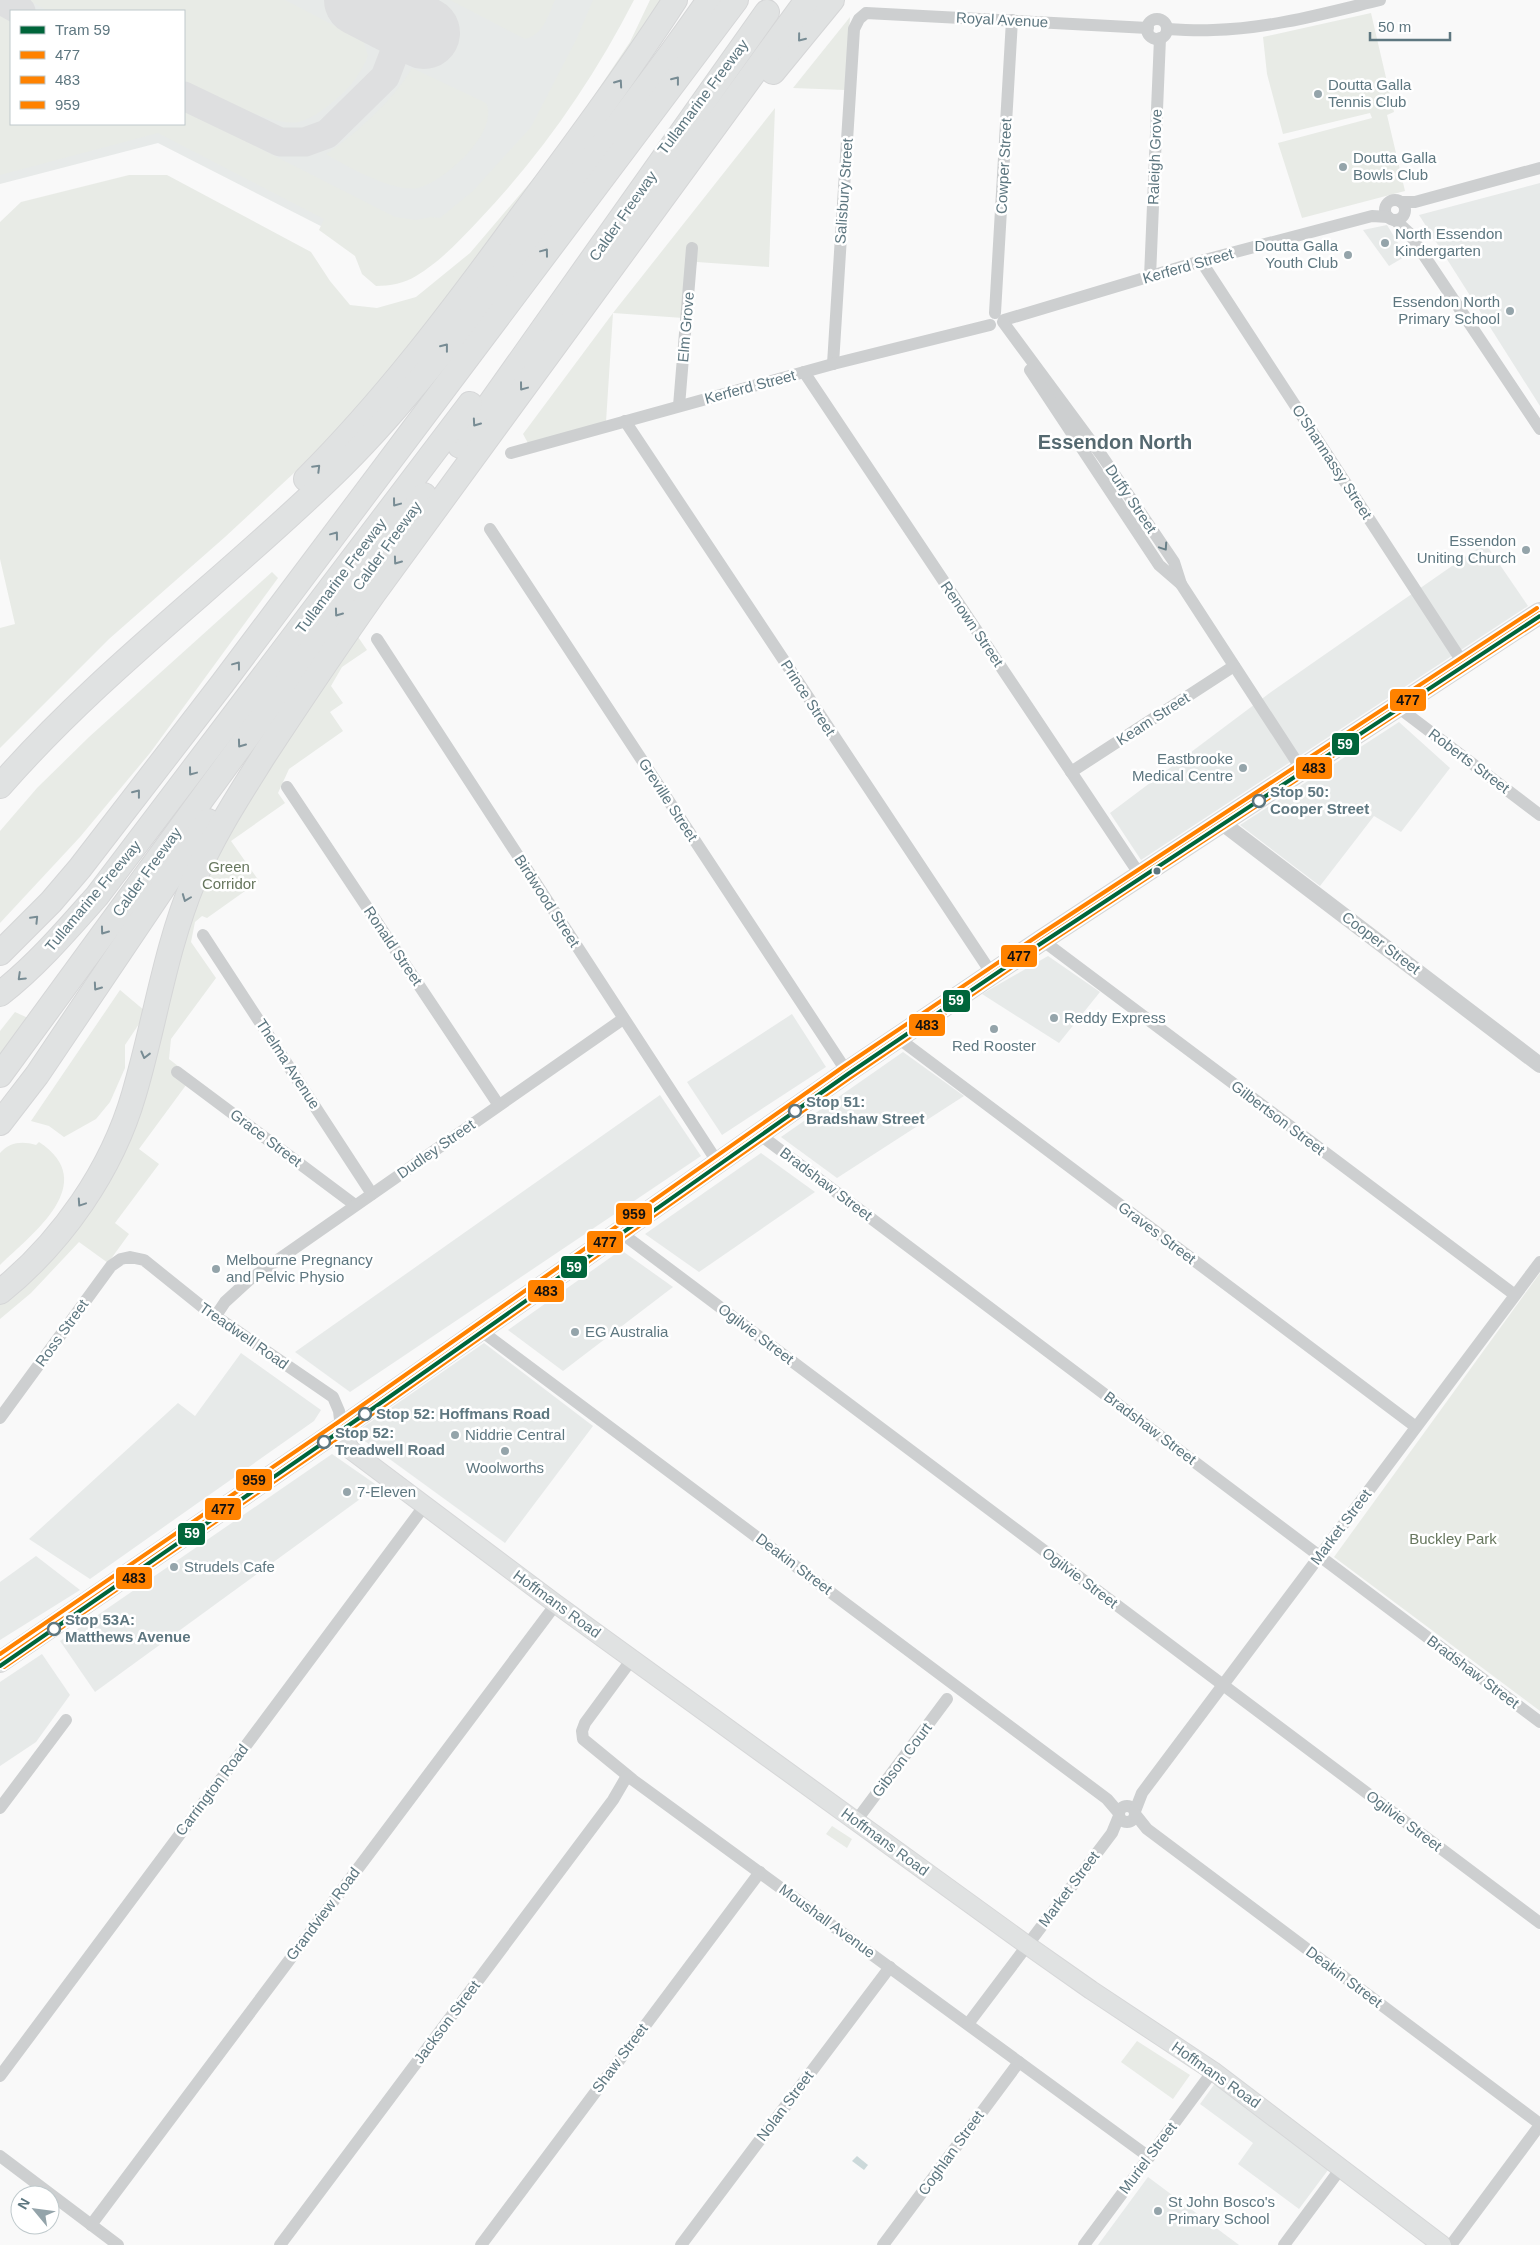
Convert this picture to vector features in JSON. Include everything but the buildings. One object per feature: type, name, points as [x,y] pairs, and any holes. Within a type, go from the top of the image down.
[{"type":"highway","points":[[0,764],[60,706],[252,532],[330,455],[382,398],[476,277],[595,117],[676,0]]},
{"type":"highway","points":[[476,277],[626,102],[708,0]]},
{"type":"highway","points":[[0,786],[61,722],[184,609],[291,515],[344,464],[395,409],[564,194],[708,0]]},
{"type":"highway","name":"Tullamarine Freeway","points":[[0,953],[51,902],[80,868],[319,557],[516,291],[736,0]]},
{"type":"highway","points":[[0,1123],[37,1075],[202,831],[807,0]]},
{"type":"highway","points":[[552,348],[832,0]]},
{"type":"highway","name":"Tullamarine Freeway","points":[[0,994],[17,980],[58,939],[97,896],[133,851],[771,6]]},
{"type":"highway","name":"Calder Freeway","points":[[0,1075],[439,475],[771,6]]},
{"type":"highway","points":[[0,798],[80,722],[358,469],[516,291]]},
{"type":"highway","points":[[0,1292],[28,1267],[59,1232],[91,1188],[111,1152],[134,1096],[171,946],[194,880],[234,803],[306,690]]},
{"type":"main road","points":[[0,1662],[341,1428],[847,1072],[1140,875],[1540,613]]},
{"type":"main road","name":"Hoffmans Road","points":[[341,1428],[345,1441],[351,1450],[556,1604],[1090,1990],[1213,2071],[1442,2245]]},
{"type":"street","points":[[1163,34],[1266,25],[1380,0]]},
{"type":"street","name":"Royal Avenue","points":[[859,19],[866,13],[1148,28],[1150,22],[1156,19],[1164,22],[1163,34]]},
{"type":"street","name":"Salisbury Street","points":[[834,364],[854,29],[859,19]]},
{"type":"street","name":"Cowper Street","points":[[998,322],[1012,20]]},
{"type":"street","name":"Raleigh Grove","points":[[1150,277],[1163,34]]},
{"type":"street","name":"Kerferd Street","points":[[511,453],[804,372],[998,322],[1201,261],[1399,210],[1540,168]]},
{"type":"street","points":[[1399,210],[1409,233],[1540,429]]},
{"type":"street","name":"Elm Grove","points":[[679,406],[692,248]]},
{"type":"street","name":"O'Shannassy Street","points":[[1201,261],[1463,664]]},
{"type":"street","name":"Duffy Street","points":[[998,322],[1174,562],[1181,584],[1302,770]]},
{"type":"street","name":"Renown Street","points":[[804,372],[1140,875]]},
{"type":"street","name":"Prince Street","points":[[625,421],[992,974]]},
{"type":"street","name":"Greville Street","points":[[490,529],[847,1072]]},
{"type":"street","name":"Birdwood Street","points":[[377,639],[718,1163]]},
{"type":"street","name":"Keam Street","points":[[1071,772],[1234,666]]},
{"type":"street","name":"Roberts Street","points":[[1399,705],[1402,710],[1540,815]]},
{"type":"street","name":"Ronald Street","points":[[287,787],[498,1104]]},
{"type":"street","name":"Cooper Street","points":[[1222,822],[1540,1064]]},
{"type":"street","name":"Thelma Avenue","points":[[203,935],[372,1194]]},
{"type":"street","name":"Gilbertson Street","points":[[1042,940],[1515,1295]]},
{"type":"street","name":"Dudley Street","points":[[210,1313],[249,1280],[498,1104],[623,1019]]},
{"type":"street","name":"Graves Street","points":[[898,1038],[1416,1427]]},
{"type":"street","name":"Grace Street","points":[[177,1072],[355,1205]]},
{"type":"street","name":"Bradshaw Street","points":[[760,1134],[1540,1722]]},
{"type":"street","name":"Ogilvie Street","points":[[620,1232],[1540,1923]]},
{"type":"street","name":"Treadwell Road","points":[[130,1257],[144,1260],[210,1313],[333,1398],[340,1410],[341,1428]]},
{"type":"street","name":"Ross Street","points":[[0,1418],[111,1266],[121,1259],[130,1257]]},
{"type":"street","name":"Market Street","points":[[968,2024],[1540,1262]]},
{"type":"street","name":"Deakin Street","points":[[480,1330],[1540,2125]]},
{"type":"street","name":"Carrington Road","points":[[0,2076],[425,1505]]},
{"type":"street","name":"Grandview Road","points":[[91,2225],[556,1604]]},
{"type":"street","name":"Moushall Avenue","points":[[632,1659],[585,1723],[582,1731],[583,1739],[591,1747],[630,1778],[1149,2157]]},
{"type":"street","name":"Gibson Court","points":[[856,1821],[947,1699]]},
{"type":"street","points":[[0,1808],[66,1720]]},
{"type":"street","name":"Jackson Street","points":[[280,2245],[630,1778]]},
{"type":"street","name":"Shaw Street","points":[[481,2245],[760,1872]]},
{"type":"street","name":"Nolan Street","points":[[681,2245],[890,1967]]},
{"type":"street","name":"Coghlan Street","points":[[883,2245],[1019,2062]]},
{"type":"street","name":"Muriel Street","points":[[1084,2245],[1213,2071]]},
{"type":"street","points":[[1451,2245],[1540,2125]]},
{"type":"street","points":[[0,2156],[118,2245]]},
{"type":"street","points":[[1284,2245],[1341,2168]]},
{"type":"shaded area","points":[[0,0],[631,0],[611,36],[409,271],[158,143],[0,184]]},
{"type":"shaded area","name":"Essendon North Primary School","points":[[1540,183],[1540,406],[1419,215]]},
{"type":"shaded area","name":"North Essendon Kindergarten","points":[[1387,225],[1406,256],[1389,266],[1363,230]]},
{"type":"shaded area","points":[[1485,543],[1528,606],[1141,860],[1110,813],[1271,692]]},
{"type":"shaded area","points":[[1399,722],[1450,768],[1401,832],[1374,816],[1320,886],[1240,825]]},
{"type":"shaded area","points":[[1048,956],[1100,992],[1059,1043],[982,994]]},
{"type":"shaded area","points":[[792,1014],[826,1067],[722,1135],[687,1082]]},
{"type":"shaded area","points":[[903,1052],[964,1096],[837,1178],[781,1137]]},
{"type":"shaded area","points":[[660,1095],[701,1156],[350,1392],[295,1352]]},
{"type":"shaded area","points":[[761,1153],[815,1192],[699,1272],[645,1234]]},
{"type":"shaded area","points":[[621,1250],[673,1287],[563,1371],[508,1330]]},
{"type":"shaded area","name":"Niddrie Central","points":[[484,1343],[593,1426],[505,1543],[362,1439],[362,1428]]},
{"type":"shaded area","points":[[241,1353],[321,1410],[314,1421],[90,1579],[29,1539],[178,1403],[195,1416]]},
{"type":"shaded area","points":[[332,1454],[378,1486],[95,1692],[60,1641]]},
{"type":"shaded area","points":[[36,1556],[80,1590],[0,1640],[0,1582]]},
{"type":"shaded area","points":[[42,1654],[70,1695],[36,1742],[0,1766],[0,1682]]},
{"type":"shaded area","points":[[1216,2082],[1331,2166],[1299,2209],[1238,2164],[1253,2143],[1200,2104]]},
{"type":"shaded area","points":[[857,2156],[868,2165],[864,2170],[852,2161]]},
{"type":"shaded area","name":"St John Bosco's Primary School","points":[[1148,2177],[1239,2245],[1098,2245]]},
{"type":"green space","points":[[28,0],[285,0],[360,39],[364,43],[368,55],[354,80],[334,101],[308,119],[298,122],[286,122],[256,115],[185,82],[185,10],[46,10]]},
{"type":"green space","points":[[450,0],[555,0],[541,29],[525,39]]},
{"type":"green space","points":[[593,0],[634,0],[583,88],[544,143],[502,195],[464,236],[434,264],[412,278],[392,285],[376,286],[362,274],[355,256],[319,230],[324,219],[158,133],[0,175],[0,15],[10,21],[10,125],[185,125],[185,111],[395,217],[416,220],[431,217],[440,218],[473,191],[531,127],[577,38]]},
{"type":"green space","points":[[650,0],[662,0],[607,90],[375,391],[294,473],[225,537],[109,639],[0,748],[0,628],[15,624],[0,559],[0,222],[21,202],[129,175],[167,175],[311,252],[330,281],[350,305],[377,308],[416,297],[470,253],[557,151],[630,42]]},
{"type":"green space","points":[[1371,13],[1394,112],[1387,115],[1405,191],[1302,218],[1278,143],[1372,118],[1370,113],[1283,134],[1267,74],[1263,37]]},
{"type":"green space","points":[[850,17],[845,90],[793,88]]},
{"type":"green space","points":[[412,68],[486,103],[488,115],[485,128],[467,154],[455,166],[429,184],[418,188],[408,188],[384,183],[326,154],[374,115],[405,80]]},
{"type":"green space","points":[[775,108],[769,267],[697,262],[683,318],[613,313]]},
{"type":"green space","points":[[613,313],[606,422],[529,445],[523,434]]},
{"type":"green space","points":[[272,572],[278,578],[150,753],[80,837],[0,923],[0,831],[37,788],[89,737]]},
{"type":"green space","name":"Green Corridor","points":[[358,637],[367,650],[342,667],[331,686],[343,703],[330,712],[343,731],[289,769],[278,793],[285,803],[231,841],[259,881],[207,918],[202,916],[195,922],[191,942],[216,978],[171,1039],[169,1059],[192,1077],[139,1149],[159,1164],[115,1223],[129,1234],[108,1263],[79,1242],[31,1293],[0,1319],[0,1303],[67,1237],[210,866],[268,768]]},
{"type":"green space","points":[[120,990],[145,1011],[145,1015],[125,1045],[125,1068],[110,1102],[96,1119],[64,1137],[49,1126],[31,1121]]},
{"type":"green space","points":[[15,1012],[28,1018],[0,1057],[0,1031]]},
{"type":"green space","points":[[39,1142],[56,1158],[64,1174],[63,1190],[55,1207],[43,1223],[0,1265],[0,1153],[12,1145],[26,1143],[36,1145]]},
{"type":"green space","name":"Buckley Park","points":[[1540,1273],[1540,1711],[1334,1557]]},
{"type":"green space","points":[[832,1826],[852,1839],[847,1848],[826,1834]]},
{"type":"green space","points":[[1137,2041],[1190,2075],[1173,2099],[1121,2062]]},
{"type":"taxiway","points":[[1,0],[19,10]]},
{"type":"taxiway","points":[[185,96],[280,142],[305,142],[327,134],[385,77],[397,46],[396,36],[388,20],[358,0]]},
{"type":"runway","points":[[360,0],[424,33]]},
{"type":"tram line","name":"59","points":[[0,1666],[365,1414],[848,1074],[1022,956],[1540,616]]},
{"type":"transit line","name":"959","points":[[0,1654],[337,1423],[843,1067],[1039,935],[1537,608]]},
{"type":"transit line","name":"477","points":[[0,1662],[341,1428],[847,1072],[1042,940],[1540,613]]},
{"type":"transit line","name":"483","points":[[4,1667],[345,1433],[851,1077],[1045,945],[1540,620]]},
{"type":"place","name":"Doutta Galla Tennis Club","points":[[1318,94]]},
{"type":"place","name":"Doutta Galla Bowls Club","points":[[1343,167]]},
{"type":"place","name":"North Essendon Kindergarten","points":[[1385,243]]},
{"type":"place","name":"Doutta Galla Youth Club","points":[[1348,255]]},
{"type":"place","name":"Essendon North Primary School","points":[[1510,311]]},
{"type":"place","name":"Essendon Uniting Church","points":[[1526,550]]},
{"type":"place","name":"Eastbrooke Medical Centre","points":[[1243,768]]},
{"type":"place","name":"Stop 50: Cooper Street","points":[[1259,801]]},
{"type":"place","name":"Reddy Express","points":[[1054,1018]]},
{"type":"place","name":"Red Rooster","points":[[994,1029]]},
{"type":"place","name":"Stop 51: Bradshaw Street","points":[[795,1111]]},
{"type":"place","name":"Melbourne Pregnancy and Pelvic Physio","points":[[216,1269]]},
{"type":"place","name":"EG Australia","points":[[575,1332]]},
{"type":"place","name":"Stop 52: Hoffmans Road","points":[[365,1414]]},
{"type":"place","name":"Niddrie Central","points":[[455,1435]]},
{"type":"place","name":"Stop 52: Treadwell Road","points":[[324,1442]]},
{"type":"place","name":"Woolworths","points":[[505,1451]]},
{"type":"place","name":"7-Eleven","points":[[347,1492]]},
{"type":"place","name":"Strudels Cafe","points":[[174,1567]]},
{"type":"place","name":"Stop 53A: Matthews Avenue","points":[[54,1629]]},
{"type":"place","name":"St John Bosco's Primary School","points":[[1158,2211]]},
{"type":"district","name":"Essendon North","points":[[1115,442]]}]
